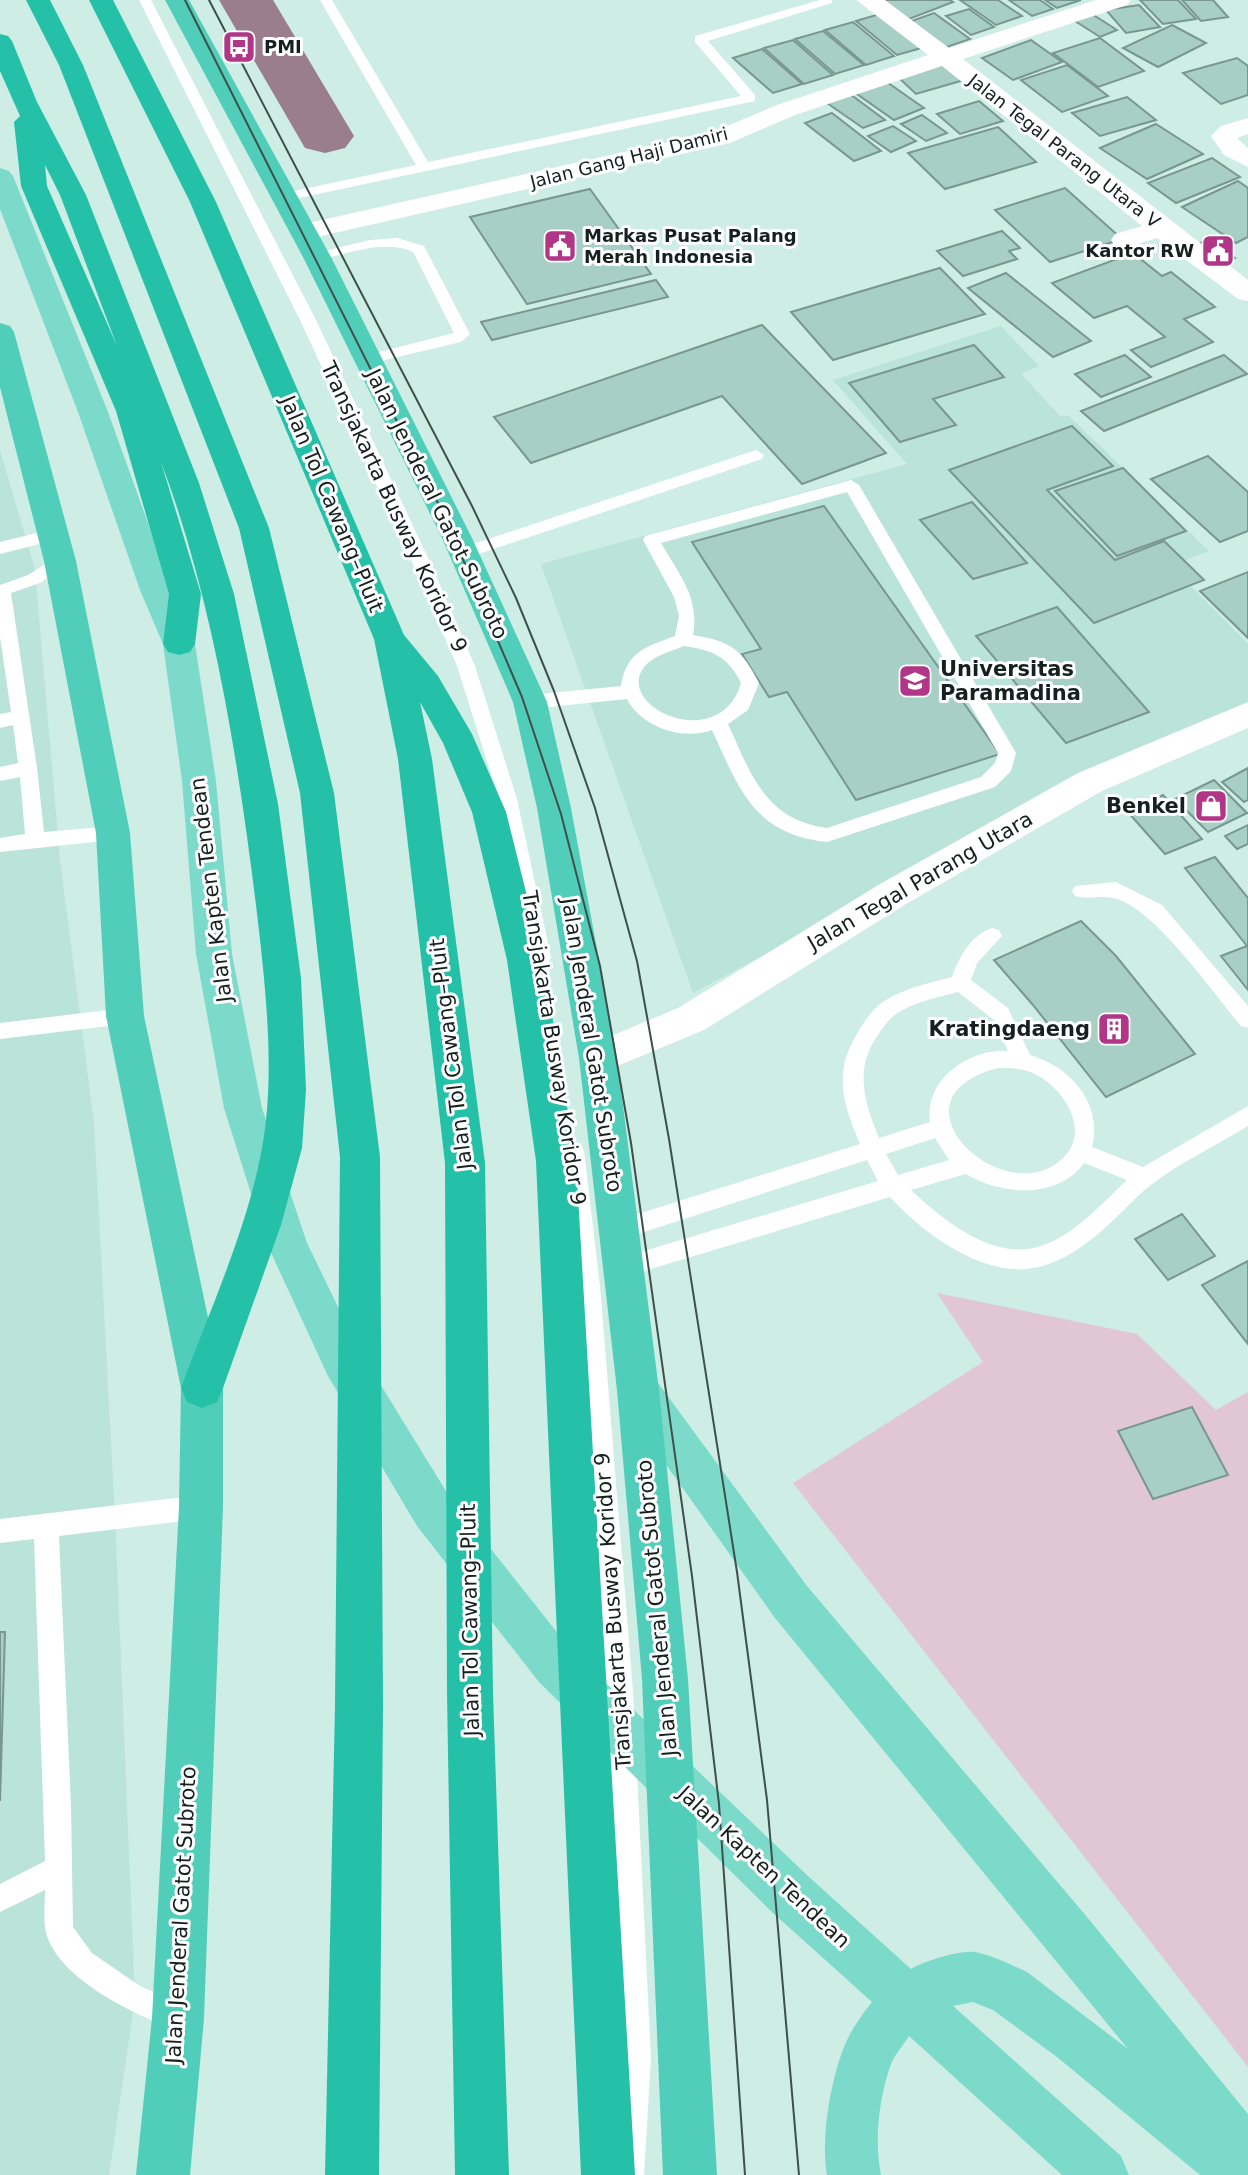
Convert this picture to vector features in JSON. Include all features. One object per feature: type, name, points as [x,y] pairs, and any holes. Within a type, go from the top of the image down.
[{"type":"highway","points":[[38,0],[71,65],[254,528],[317,793],[360,1157],[359,1706],[352,2175]]},
{"type":"highway","name":"Jalan Tol Cawang–Pluit","points":[[101,0],[203,202],[390,639],[415,759],[465,1163],[470,1693],[482,2175]]},
{"type":"highway","name":"Jalan Jenderal Gatot Subroto","points":[[177,0],[311,244],[464,553],[530,702],[554,808],[598,1058],[638,1390],[665,1679],[690,2175]]},
{"type":"highway","points":[[0,41],[25,102],[73,195],[184,483],[218,594],[261,804],[282,978],[286,1089],[282,1148],[261,1225],[202,1388]]},
{"type":"highway","points":[[25,102],[37,194],[131,411],[185,594],[180,655]]},
{"type":"highway","name":"Jalan Jenderal Gatot Subroto","points":[[0,332],[57,548],[113,833],[125,1016],[202,1388],[201,1507],[178,2018],[163,2175]]},
{"type":"highway","points":[[390,639],[426,684],[460,743],[488,812],[525,960],[556,1161],[608,2175]]},
{"type":"main road","points":[[0,176],[93,412],[180,655]]},
{"type":"main road","name":"Jalan Kapten Tendean","points":[[180,655],[198,781],[214,954],[243,1108],[287,1244],[343,1362],[426,1499],[555,1666],[791,1895],[1102,2175]]},
{"type":"main road","points":[[638,1390],[791,1602],[1069,1935],[1248,2156]]},
{"type":"main road","points":[[854,2175],[851,2159],[854,2111],[868,2053],[893,2015],[932,1985],[972,1976],[1009,1990],[1075,2039],[1242,2175]]},
{"type":"street","name":"Jalan Tegal Parang Utara V","points":[[868,0],[887,11],[948,58],[1161,228],[1248,293]]},
{"type":"street","name":"Jalan Gang Haji Damiri","points":[[311,244],[721,138],[786,110],[1119,0]]},
{"type":"street","points":[[1248,126],[1230,131],[1224,136],[1224,141],[1231,148],[1248,159]]},
{"type":"street","points":[[1124,240],[1161,228]]},
{"type":"street","name":"Jalan Tegal Parang Utara","points":[[598,1058],[691,1018],[893,894],[1090,782],[1248,714]]},
{"type":"lane","name":"Transjakarta Busway Koridor 9","points":[[145,0],[308,320],[421,562],[466,666],[508,799],[553,1022],[580,1198],[590,1297],[620,1692],[637,2058],[629,2175]]},
{"type":"lane","points":[[326,0],[424,167]]},
{"type":"lane","points":[[285,197],[750,98],[699,39],[826,4],[826,0]]},
{"type":"lane","points":[[311,244],[412,244],[419,249],[462,334],[456,339],[368,359]]},
{"type":"lane","points":[[464,553],[756,456]]},
{"type":"lane","points":[[683,640],[688,616],[683,597],[651,540],[851,485],[1007,753],[1004,766],[988,782],[827,835],[813,835],[788,828],[762,808],[718,723]]},
{"type":"lane","points":[[0,548],[57,548]]},
{"type":"lane","points":[[35,839],[21,716],[1,591],[34,579],[57,548]]},
{"type":"lane","points":[[683,640],[715,645],[740,660],[750,683],[742,706],[718,723],[691,727],[664,723],[642,710],[631,692],[630,674],[640,657],[659,645],[683,640]]},
{"type":"lane","points":[[530,702],[631,692]]},
{"type":"lane","points":[[0,721],[21,716]]},
{"type":"lane","points":[[0,774],[28,768]]},
{"type":"lane","points":[[0,845],[35,839],[58,840],[113,833]]},
{"type":"lane","points":[[1082,891],[1116,890],[1156,910],[1248,1020]]},
{"type":"lane","points":[[960,984],[968,959],[992,936]]},
{"type":"lane","points":[[1022,1060],[1010,1028],[997,1006],[960,984],[890,1006],[861,1042],[851,1079],[871,1149],[892,1184],[929,1217],[974,1247],[1000,1258],[1030,1259],[1075,1239],[1145,1177],[1248,1115]]},
{"type":"lane","points":[[0,1031],[125,1016]]},
{"type":"lane","points":[[1022,1060],[1052,1073],[1076,1096],[1085,1115],[1086,1134],[1080,1152],[1066,1170],[1044,1180],[1017,1182],[991,1177],[967,1164],[951,1147],[941,1127],[939,1108],[942,1098],[945,1089],[958,1074],[976,1063],[1022,1060]]},
{"type":"lane","points":[[622,1248],[871,1149],[941,1127]]},
{"type":"lane","points":[[1080,1152],[1145,1177]]},
{"type":"lane","points":[[622,1248],[967,1164]]},
{"type":"lane","points":[[0,1531],[201,1507]]},
{"type":"lane","points":[[46,1526],[60,1868],[59,1931],[82,1963],[130,1996],[178,2018]]},
{"type":"lane","points":[[0,1898],[60,1868]]},
{"type":"shaded area","name":"Universitas Paramadina","points":[[1001,326],[1039,366],[1021,374],[1061,417],[1068,415],[1209,551],[1171,566],[1248,644],[1248,717],[881,892],[693,993],[541,564],[907,464],[833,380]]},
{"type":"shaded area","points":[[0,450],[35,570],[60,860],[94,1123],[115,1517],[135,1999],[109,2175],[0,2175]]},
{"type":"shaded area","points":[[937,1293],[1137,1334],[1216,1410],[1248,1392],[1248,2067],[793,1483],[983,1362]]},
{"type":"building","points":[[960,0],[998,0],[1022,16],[996,25]]},
{"type":"building","points":[[1009,0],[1040,0],[1053,9],[1032,16]]},
{"type":"building","points":[[1045,0],[1081,0],[1057,8]]},
{"type":"building","points":[[1140,0],[1178,0],[1196,19],[1163,24]]},
{"type":"building","points":[[1182,0],[1213,0],[1228,17],[1201,21]]},
{"type":"building","points":[[882,2],[953,2],[909,19]]},
{"type":"building","points":[[1139,5],[1160,27],[1126,33],[1106,10]]},
{"type":"building","points":[[969,9],[994,27],[971,35],[946,16]]},
{"type":"building","points":[[883,13],[925,47],[897,55],[856,21]]},
{"type":"building","points":[[934,13],[970,39],[941,49],[906,23]]},
{"type":"building","points":[[1092,14],[1117,30],[1100,37],[1075,21]]},
{"type":"building","points":[[853,22],[894,56],[866,65],[825,30]]},
{"type":"building","points":[[1172,25],[1206,43],[1158,67],[1123,48]]},
{"type":"building","points":[[823,31],[864,65],[835,74],[795,39]]},
{"type":"building","points":[[1100,38],[1144,71],[1098,87],[1053,53]]},
{"type":"building","points":[[793,40],[833,75],[804,84],[764,48]]},
{"type":"building","points":[[1031,40],[1062,62],[1013,80],[982,58]]},
{"type":"building","points":[[762,49],[802,84],[773,93],[733,58]]},
{"type":"building","points":[[1237,58],[1248,66],[1248,95],[1221,104],[1183,73]]},
{"type":"building","points":[[945,64],[964,80],[916,94],[898,77]]},
{"type":"building","points":[[1067,65],[1108,96],[1062,112],[1021,80]]},
{"type":"building","points":[[884,80],[924,108],[894,120],[854,92]]},
{"type":"building","points":[[850,94],[885,120],[863,128],[827,103]]},
{"type":"building","points":[[1127,97],[1156,120],[1100,136],[1072,113]]},
{"type":"building","points":[[979,101],[1003,121],[960,134],[937,114]]},
{"type":"building","points":[[832,113],[881,151],[854,161],[805,123]]},
{"type":"building","points":[[922,115],[947,133],[926,141],[901,124]]},
{"type":"building","points":[[1156,124],[1203,154],[1147,179],[1100,148]]},
{"type":"building","points":[[893,126],[916,141],[891,152],[868,136]]},
{"type":"building","points":[[998,127],[1036,162],[945,189],[908,153]]},
{"type":"building","points":[[1212,158],[1240,177],[1176,203],[1148,183]]},
{"type":"building","points":[[1238,181],[1248,188],[1248,237],[1236,243],[1182,207]]},
{"type":"building","points":[[1065,188],[1122,239],[1050,262],[995,210]]},
{"type":"building","name":"Markas Pusat Palang Merah Indonesia","points":[[590,189],[651,274],[527,304],[470,217]]},
{"type":"building","points":[[1002,231],[1020,248],[1009,251],[1017,259],[963,276],[937,251]]},
{"type":"building","name":"Kantor RW","points":[[1208,240],[1235,258],[1227,262],[1200,243]]},
{"type":"building","points":[[1133,253],[1162,276],[1171,272],[1215,307],[1184,319],[1213,342],[1151,367],[1131,350],[1165,337],[1127,306],[1094,318],[1052,283]]},
{"type":"building","points":[[940,268],[985,314],[833,360],[791,312]]},
{"type":"building","points":[[1006,273],[1091,341],[1053,357],[968,288]]},
{"type":"building","points":[[656,280],[668,297],[492,340],[481,322]]},
{"type":"building","points":[[762,325],[886,453],[802,484],[722,396],[531,463],[494,417]]},
{"type":"building","points":[[974,345],[1004,377],[933,399],[956,425],[900,442],[849,383]]},
{"type":"building","points":[[1125,355],[1151,377],[1101,397],[1075,374]]},
{"type":"building","points":[[1224,355],[1247,374],[1104,431],[1081,411]]},
{"type":"building","points":[[1072,426],[1113,466],[1047,490],[1115,560],[1164,541],[1204,580],[1094,623],[949,470]]},
{"type":"building","points":[[1208,456],[1248,492],[1248,531],[1220,542],[1151,479]]},
{"type":"building","points":[[1123,468],[1186,531],[1117,556],[1055,491]]},
{"type":"building","points":[[972,502],[1027,563],[973,579],[920,520]]},
{"type":"building","points":[[824,506],[1000,754],[856,800],[787,692],[769,697],[742,654],[761,649],[692,542]]},
{"type":"building","points":[[1248,572],[1248,638],[1200,591]]},
{"type":"building","points":[[1057,607],[1149,712],[1066,743],[976,636]]},
{"type":"building","points":[[1248,768],[1248,800],[1244,802],[1222,782]]},
{"type":"building","name":"Benkel","points":[[1214,780],[1247,813],[1208,832],[1175,799]]},
{"type":"building","points":[[1163,795],[1202,839],[1165,854],[1127,811]]},
{"type":"building","points":[[1248,825],[1248,844],[1237,849],[1225,836]]},
{"type":"building","points":[[1215,857],[1248,898],[1248,990],[1221,956],[1247,946],[1185,868]]},
{"type":"building","name":"Kratingdaeng","points":[[1081,921],[1116,956],[1195,1054],[1106,1097],[994,960]]},
{"type":"building","points":[[1182,1214],[1215,1256],[1168,1280],[1135,1239]]},
{"type":"building","points":[[1248,1261],[1248,1344],[1202,1285]]},
{"type":"building","points":[[1192,1407],[1228,1475],[1153,1499],[1118,1431]]},
{"type":"building","points":[[0,1632],[5,1632],[0,1801]]},
{"type":"waterway","points":[[246,0],[325,136]]},
{"type":"tram line","points":[[185,0],[443,513],[522,697],[561,814],[600,966],[631,1143],[692,1576],[719,1804],[745,2175]]},
{"type":"tram line","points":[[209,0],[472,506],[516,598],[554,691],[595,808],[637,961],[669,1139],[737,1572],[767,1800],[799,2175]]},
{"type":"place","name":"PMI","points":[[239,47]]},
{"type":"place","name":"Markas Pusat Palang Merah Indonesia","points":[[560,246]]},
{"type":"place","name":"Kantor RW","points":[[1218,251]]},
{"type":"place","name":"Universitas Paramadina","points":[[915,681]]},
{"type":"place","name":"Benkel","points":[[1211,806]]},
{"type":"place","name":"Kratingdaeng","points":[[1114,1029]]}]
